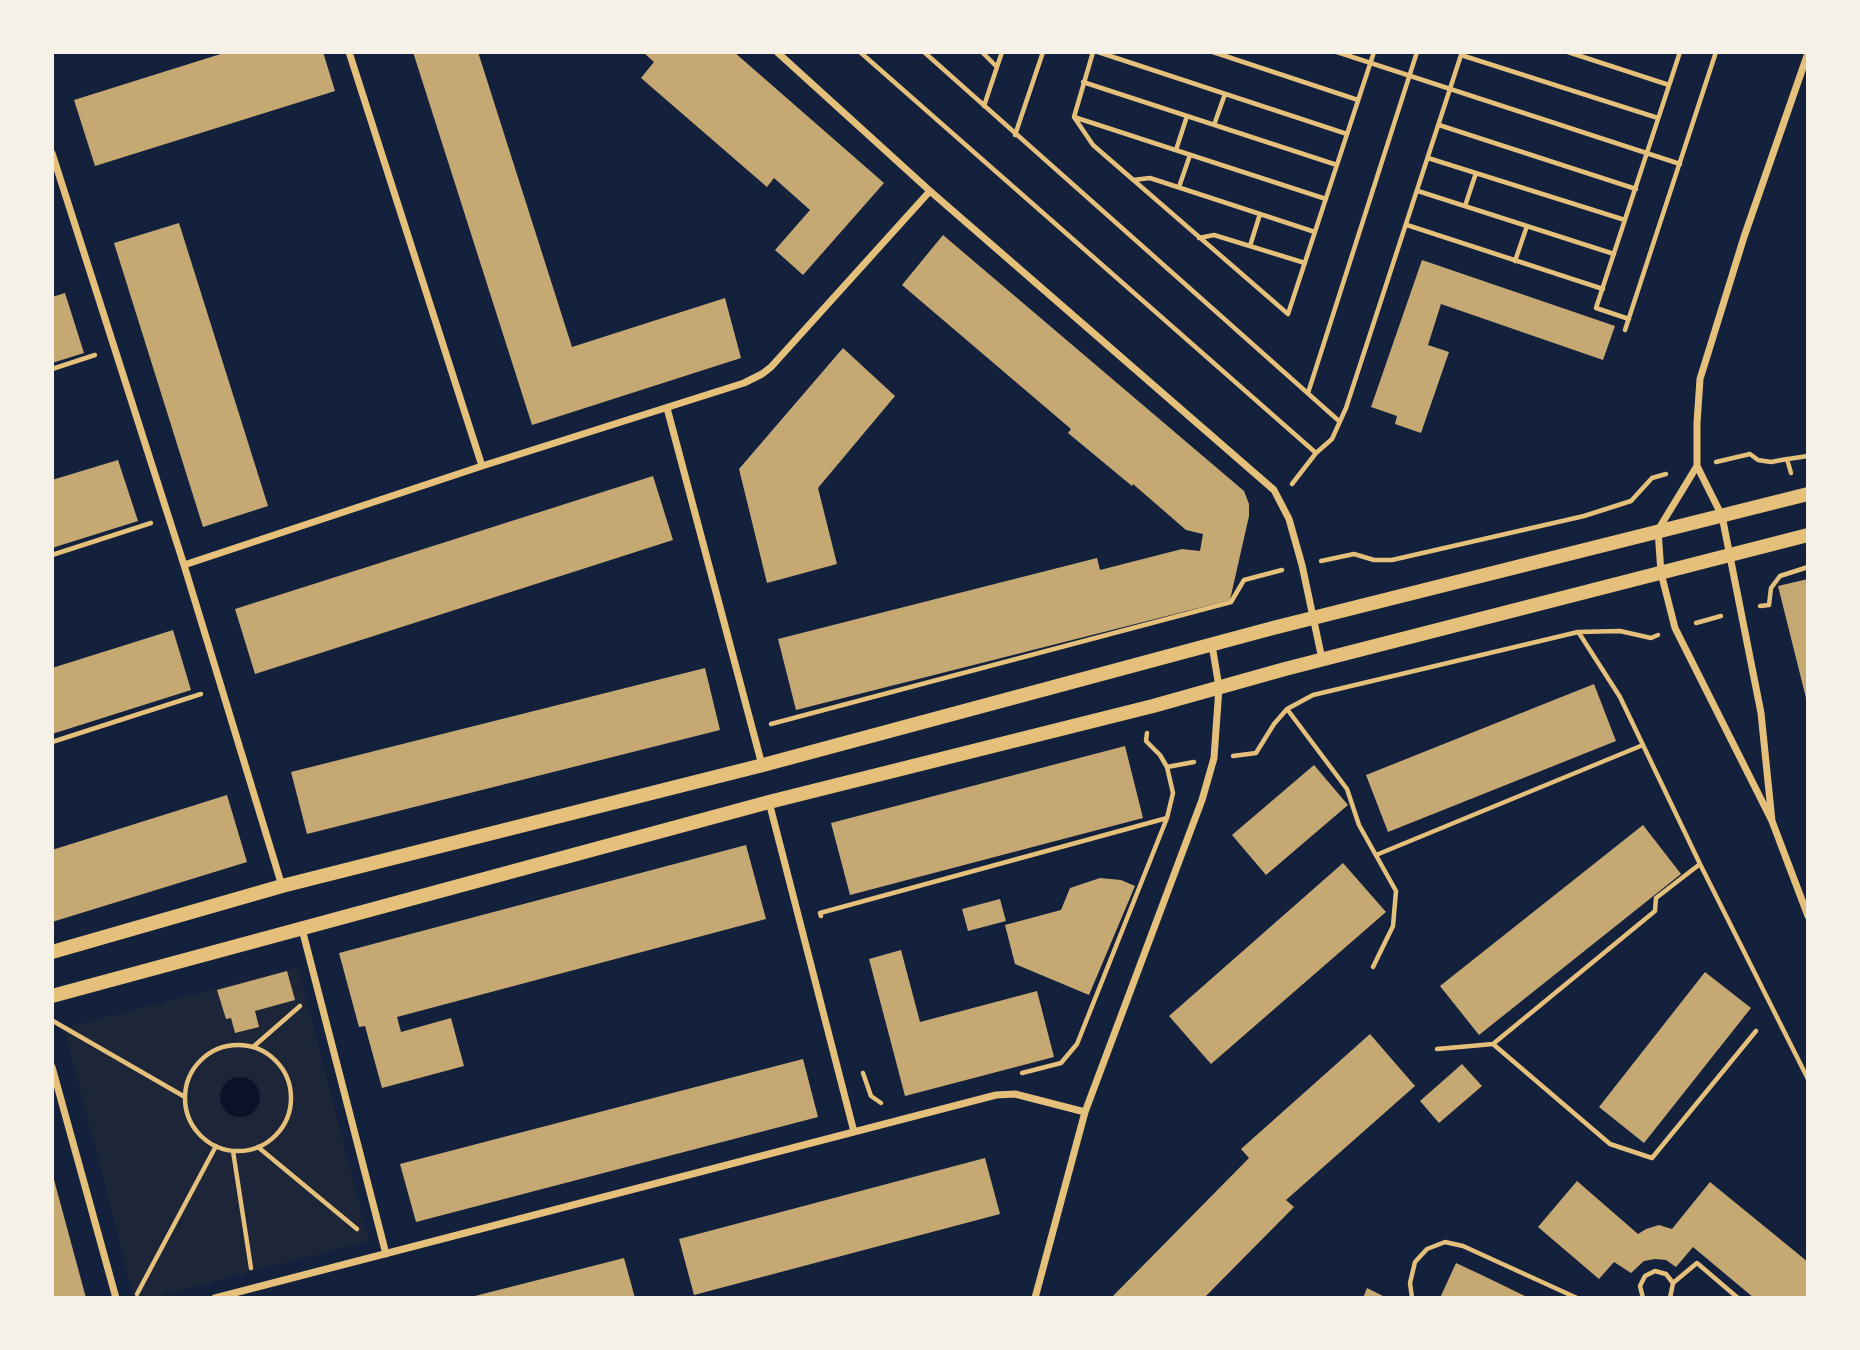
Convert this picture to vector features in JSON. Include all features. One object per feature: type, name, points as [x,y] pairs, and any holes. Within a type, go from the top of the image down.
[{"type":"main road","points":[[52,952],[282,886],[762,765],[1313,618],[1808,494]]},
{"type":"main road","points":[[52,996],[769,802],[1153,706],[1322,659],[1808,535]]},
{"type":"street","points":[[349,52],[482,466]]},
{"type":"street","points":[[778,52],[930,191],[1252,469],[1278,497],[1289,519],[1303,565],[1322,659]]},
{"type":"street","points":[[1772,821],[1761,713],[1722,516],[1697,466],[1700,379],[1744,237],[1808,53]]},
{"type":"street","points":[[52,153],[184,565],[282,886]]},
{"type":"street","points":[[184,565],[744,383],[771,367],[930,191]]},
{"type":"street","points":[[667,408],[762,765]]},
{"type":"street","points":[[1697,466],[1658,530],[1661,573],[1675,628],[1772,821],[1808,916]]},
{"type":"street","points":[[1035,1297],[1085,1112],[1202,800],[1214,758],[1219,687],[1212,644]]},
{"type":"street","points":[[769,802],[854,1132]]},
{"type":"street","points":[[302,928],[386,1254]]},
{"type":"street","points":[[52,1067],[116,1297]]},
{"type":"street","points":[[215,1297],[996,1096],[1015,1094],[1085,1112]]},
{"type":"street","points":[[254,1287],[257,1297]]},
{"type":"path","points":[[860,52],[1317,453]]},
{"type":"path","points":[[924,52],[1339,421]]},
{"type":"path","points":[[982,52],[998,67]]},
{"type":"path","points":[[984,106],[1002,52]]},
{"type":"path","points":[[1016,135],[1042,52]]},
{"type":"path","points":[[1347,134],[1095,52],[1083,82],[1074,117],[1093,145],[1288,314],[1374,52]]},
{"type":"path","points":[[1213,52],[1358,100]]},
{"type":"path","points":[[1337,52],[1680,164]]},
{"type":"path","points":[[1308,393],[1417,52]]},
{"type":"path","points":[[1569,52],[1669,85]]},
{"type":"path","points":[[1625,330],[1716,52]]},
{"type":"path","points":[[1629,319],[1596,308],[1679,53]]},
{"type":"path","points":[[1278,497],[1332,439],[1346,408],[1461,54],[1658,118]]},
{"type":"path","points":[[1083,82],[1336,165]]},
{"type":"path","points":[[1214,125],[1224,94]]},
{"type":"path","points":[[1176,150],[1187,116]]},
{"type":"path","points":[[1074,117],[1325,199]]},
{"type":"path","points":[[1439,125],[1636,189]]},
{"type":"path","points":[[1180,187],[1190,155]]},
{"type":"path","points":[[1428,158],[1625,220]]},
{"type":"path","points":[[1465,206],[1476,173]]},
{"type":"path","points":[[1133,180],[1150,178],[1315,232]]},
{"type":"path","points":[[1418,191],[1614,254]]},
{"type":"path","points":[[1250,246],[1260,214]]},
{"type":"path","points":[[1407,225],[1603,289]]},
{"type":"path","points":[[1515,261],[1527,226]]},
{"type":"path","points":[[1199,237],[1214,235],[1305,263]]},
{"type":"path","points":[[52,369],[115,349]]},
{"type":"path","points":[[1787,459],[1808,456]]},
{"type":"path","points":[[52,555],[169,518]]},
{"type":"path","points":[[1167,767],[1256,753],[1287,709],[1313,695],[1578,632],[1620,631],[1651,638],[1675,628],[1769,605],[1771,588],[1780,576],[1808,567]]},
{"type":"path","points":[[1148,625],[1152,662]]},
{"type":"path","points":[[1578,632],[1620,697],[1808,1079]]},
{"type":"path","points":[[52,742],[221,687]]},
{"type":"path","points":[[1010,1076],[1061,1063],[1077,1044],[1167,818],[1173,793],[1172,780],[1160,755],[1146,741],[1153,706]]},
{"type":"path","points":[[1287,709],[1347,789],[1359,825],[1396,891],[1393,926],[1373,968]]},
{"type":"path","points":[[1376,855],[1643,745]]},
{"type":"path","points":[[823,925],[820,913],[1167,818]]},
{"type":"path","points":[[1437,1049],[1493,1044],[1655,911],[1656,898],[1700,864]]},
{"type":"path","points":[[253,1047],[318,990]]},
{"type":"path","points":[[52,1020],[185,1097]]},
{"type":"path","points":[[1493,1044],[1610,1144],[1652,1158],[1756,1031]]},
{"type":"path","points":[[229,1046],[253,1047],[268,1054],[280,1065],[288,1080],[291,1096],[289,1112],[283,1127],[272,1139],[258,1147],[233,1151],[216,1146],[201,1136],[191,1122],[185,1097],[191,1073],[207,1055],[229,1046]]},
{"type":"path","points":[[860,1063],[871,1096],[881,1104],[889,1105]]},
{"type":"path","points":[[135,1297],[216,1146]]},
{"type":"path","points":[[258,1147],[386,1254]]},
{"type":"path","points":[[233,1151],[254,1287]]},
{"type":"path","points":[[1412,1297],[1410,1283],[1415,1262],[1427,1249],[1445,1242],[1463,1246],[1577,1297]]},
{"type":"path","points":[[1670,1297],[1673,1283],[1697,1263],[1738,1297]]},
{"type":"path","points":[[1643,1297],[1640,1286],[1645,1276],[1656,1271],[1666,1274],[1673,1283]]},
{"type":"shaded area","points":[[298,967],[369,1241],[155,1297],[134,1297],[64,1028]]},
{"type":"shaded area","points":[[240,1077],[254,1083],[260,1097],[254,1111],[240,1117],[226,1111],[220,1097],[226,1083]]},
{"type":"building","points":[[227,52],[323,52],[335,91],[95,166],[74,100]]},
{"type":"building","points":[[413,52],[478,52],[572,347],[725,298],[741,358],[532,425]]},
{"type":"building","points":[[643,52],[734,52],[884,183],[803,275],[775,250],[810,210],[774,178],[767,187],[641,78],[654,62]]},
{"type":"building","points":[[179,223],[268,506],[203,527],[114,243]]},
{"type":"building","points":[[943,235],[1244,491],[1249,504],[1249,516],[1230,600],[796,710],[778,639],[1097,558],[1100,570],[1182,549],[1200,551],[1203,534],[1186,530],[1133,484],[1132,486],[1068,433],[1071,429],[902,285]]},
{"type":"building","points":[[1422,260],[1615,326],[1603,360],[1441,304],[1428,345],[1449,352],[1421,433],[1395,424],[1397,416],[1371,407]]},
{"type":"building","points":[[65,293],[84,353],[52,363],[52,297]]},
{"type":"building","points":[[843,348],[895,396],[818,488],[837,564],[767,583],[739,469]]},
{"type":"building","points":[[118,460],[138,521],[52,548],[52,480]]},
{"type":"building","points":[[653,476],[673,540],[255,674],[235,609]]},
{"type":"building","points":[[1808,579],[1808,702],[1807,702],[1778,586]]},
{"type":"building","points":[[173,630],[191,690],[52,734],[52,668]]},
{"type":"building","points":[[705,668],[720,730],[307,834],[291,772]]},
{"type":"building","points":[[1594,684],[1616,741],[1388,832],[1366,775]]},
{"type":"building","points":[[1125,746],[1143,818],[850,895],[831,823]]},
{"type":"building","points":[[1314,765],[1348,805],[1266,875],[1232,835]]},
{"type":"building","points":[[227,795],[247,862],[52,922],[52,850]]},
{"type":"building","points":[[1643,825],[1681,874],[1479,1035],[1440,986]]},
{"type":"building","points":[[746,845],[766,919],[397,1017],[401,1032],[451,1018],[464,1066],[382,1088],[365,1026],[359,1027],[339,953]]},
{"type":"building","points":[[1343,863],[1386,912],[1211,1064],[1169,1016]]},
{"type":"building","points":[[1100,878],[1121,880],[1135,886],[1089,995],[1015,964],[1005,925],[1061,910],[1070,888]]},
{"type":"building","points":[[1000,899],[1006,921],[968,931],[962,909]]},
{"type":"building","points":[[901,950],[920,1022],[1037,991],[1054,1057],[905,1096],[869,959]]},
{"type":"building","points":[[287,971],[295,1000],[255,1011],[259,1027],[235,1033],[231,1018],[226,1019],[217,990]]},
{"type":"building","points":[[1705,972],[1751,1008],[1644,1143],[1599,1107]]},
{"type":"building","points":[[1370,1034],[1415,1086],[1286,1200],[1294,1207],[1204,1298],[1111,1298],[1249,1158],[1241,1149]]},
{"type":"building","points":[[803,1059],[818,1117],[416,1222],[400,1164]]},
{"type":"building","points":[[1462,1064],[1482,1086],[1439,1123],[1420,1101]]},
{"type":"building","points":[[985,1158],[1000,1214],[694,1295],[679,1239]]},
{"type":"building","points":[[53,1176],[86,1298],[52,1298]]},
{"type":"building","points":[[1577,1181],[1638,1234],[1659,1225],[1672,1229],[1710,1182],[1808,1262],[1808,1298],[1754,1298],[1693,1247],[1676,1267],[1666,1260],[1655,1259],[1644,1261],[1631,1273],[1614,1262],[1599,1279],[1538,1227]]},
{"type":"building","points":[[624,1258],[635,1298],[471,1298],[471,1297]]},
{"type":"building","points":[[1456,1263],[1488,1278],[1529,1298],[1440,1298]]},
{"type":"building","points":[[1367,1288],[1387,1298],[1363,1298]]}]
